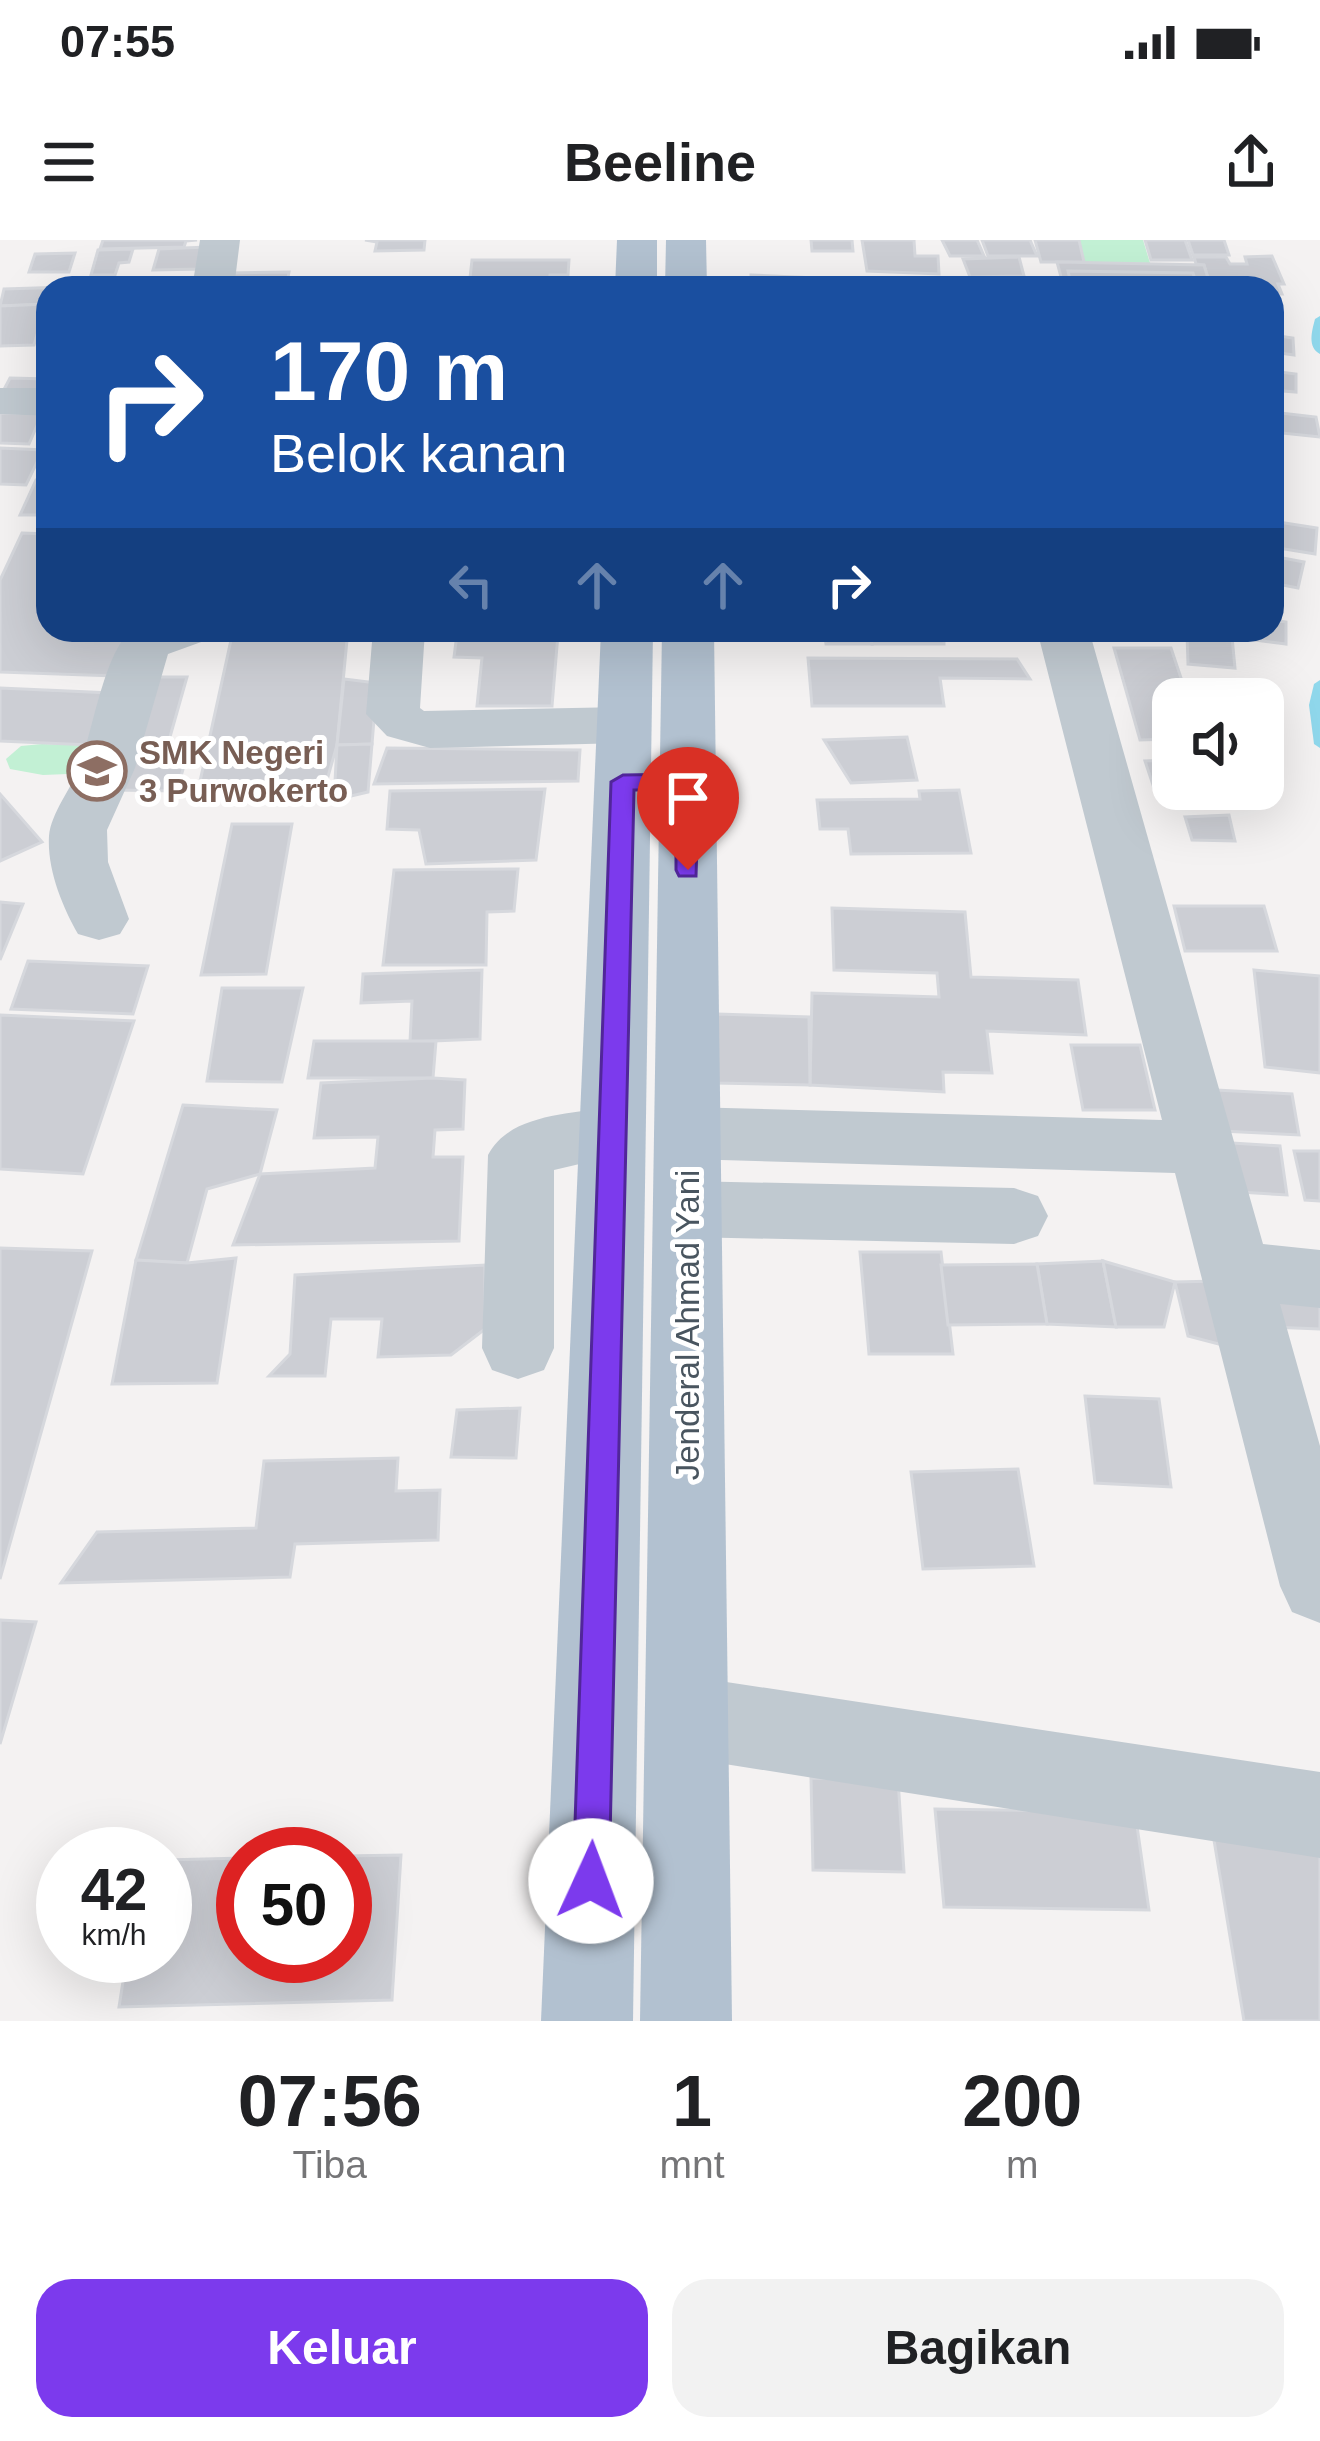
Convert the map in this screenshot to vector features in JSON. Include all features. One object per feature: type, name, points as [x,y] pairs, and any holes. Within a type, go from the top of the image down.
[{"type":"main road","points":[[636,276],[637,240]]},
{"type":"main road","points":[[686,240],[686,276]]},
{"type":"main road","name":"Jenderal Ahmad Yani","points":[[629,642],[687,1133],[686,2021]]},
{"type":"main road","name":"Jenderal Ahmad Yani","points":[[587,2021],[612,1133],[645,763],[684,642]]},
{"type":"street","points":[[215,276],[220,240]]},
{"type":"street","points":[[0,401],[36,402]]},
{"type":"street","points":[[99,919],[80,862],[78,830],[107,768],[144,646],[151,642]]},
{"type":"street","points":[[398,642],[393,714],[406,724],[645,763]]},
{"type":"street","points":[[1066,642],[1232,1270],[1315,1550]]},
{"type":"street","points":[[518,1348],[521,1155],[541,1146],[612,1133]]},
{"type":"street","points":[[687,1133],[1200,1147]]},
{"type":"street","points":[[687,1209],[1014,1216]]},
{"type":"street","points":[[1232,1270],[1320,1279]]},
{"type":"street","points":[[687,1717],[1320,1815]]},
{"type":"green space","points":[[1079,240],[1143,240],[1150,263],[1084,262]]},
{"type":"green space","points":[[21,746],[99,746],[92,773],[43,775],[10,769],[6,759]]},
{"type":"building","points":[[103,240],[197,240],[186,241],[184,247],[100,249]]},
{"type":"building","points":[[365,240],[425,240],[424,250],[375,251],[377,242]]},
{"type":"building","points":[[811,240],[852,240],[853,251],[812,251]]},
{"type":"building","points":[[862,240],[914,240],[915,256],[938,256],[939,274],[867,271]]},
{"type":"building","points":[[942,240],[977,240],[984,256],[950,256]]},
{"type":"building","points":[[982,240],[1030,240],[1037,256],[988,256]]},
{"type":"building","points":[[1035,240],[1079,240],[1084,262],[1041,262]]},
{"type":"building","points":[[1145,240],[1185,240],[1192,260],[1151,260]]},
{"type":"building","points":[[1188,240],[1224,240],[1229,255],[1193,255]]},
{"type":"building","points":[[207,247],[202,269],[153,270],[159,249]]},
{"type":"building","points":[[133,249],[129,262],[119,263],[115,275],[91,275],[98,250]]},
{"type":"building","points":[[75,253],[69,272],[29,272],[35,254]]},
{"type":"building","points":[[1272,256],[1281,276],[1207,276],[1204,265],[1196,264],[1194,257],[1226,257],[1230,264],[1247,264],[1245,257]]},
{"type":"building","points":[[1019,257],[1024,276],[970,276],[963,259]]},
{"type":"building","points":[[472,260],[569,260],[568,275],[470,276]]},
{"type":"building","points":[[1057,262],[1204,265],[1207,276],[1061,276]]},
{"type":"building","points":[[1068,271],[1194,276],[1069,276]]},
{"type":"building","points":[[289,272],[288,276],[231,273]]},
{"type":"building","points":[[36,288],[36,304],[0,306],[4,289]]},
{"type":"building","points":[[36,304],[34,345],[0,346],[0,306]]},
{"type":"building","points":[[1284,337],[1293,338],[1294,355],[1284,354]]},
{"type":"building","points":[[1284,372],[1296,374],[1296,392],[1284,391]]},
{"type":"building","points":[[10,378],[36,379],[36,396],[1,395]]},
{"type":"building","points":[[0,413],[36,414],[29,444],[0,443]]},
{"type":"building","points":[[1284,413],[1316,417],[1320,437],[1284,433]]},
{"type":"building","points":[[0,448],[36,450],[36,464],[26,485],[0,484]]},
{"type":"building","points":[[36,480],[36,515],[20,515]]},
{"type":"building","points":[[1284,523],[1317,528],[1315,554],[1284,549]]},
{"type":"building","points":[[22,533],[36,534],[36,642],[129,642],[115,676],[0,672],[0,580]]},
{"type":"building","points":[[1284,558],[1304,562],[1298,588],[1284,585]]},
{"type":"building","points":[[231,642],[347,642],[337,745],[323,794],[197,795]]},
{"type":"building","points":[[456,642],[557,642],[552,706],[477,706],[482,658],[454,657]]},
{"type":"building","points":[[826,642],[872,644],[826,644]]},
{"type":"building","points":[[872,642],[944,642],[944,644]]},
{"type":"building","points":[[1187,642],[1232,642],[1235,668],[1188,664]]},
{"type":"building","points":[[1114,648],[1171,648],[1181,678],[1152,678],[1152,740],[1140,740]]},
{"type":"building","points":[[808,658],[1017,659],[1030,679],[940,678],[944,706],[812,706]]},
{"type":"building","points":[[150,677],[187,677],[166,751],[188,751],[177,791],[115,790]]},
{"type":"building","points":[[344,679],[377,683],[372,744],[337,745]]},
{"type":"building","points":[[0,688],[111,693],[90,745],[0,741]]},
{"type":"building","points":[[907,737],[917,780],[851,783],[824,740]]},
{"type":"building","points":[[372,744],[368,792],[334,800],[337,745]]},
{"type":"building","points":[[387,748],[580,750],[578,781],[374,784]]},
{"type":"building","points":[[545,789],[536,860],[426,864],[419,830],[387,829],[390,791]]},
{"type":"building","points":[[959,790],[971,853],[851,854],[848,829],[820,829],[817,800],[920,799],[919,791]]},
{"type":"building","points":[[0,794],[42,842],[0,861]]},
{"type":"building","points":[[1229,815],[1235,841],[1192,840],[1185,817]]},
{"type":"building","points":[[232,824],[292,824],[266,974],[201,975]]},
{"type":"building","points":[[518,869],[514,911],[487,912],[486,965],[383,965],[394,870]]},
{"type":"building","points":[[0,902],[23,904],[0,960]]},
{"type":"building","points":[[1174,906],[1264,906],[1277,951],[1185,951]]},
{"type":"building","points":[[832,908],[965,912],[971,977],[1078,980],[1086,1035],[987,1031],[992,1073],[943,1072],[944,1092],[810,1085],[812,993],[939,997],[937,973],[834,970]]},
{"type":"building","points":[[28,961],[148,966],[133,1014],[11,1009]]},
{"type":"building","points":[[482,970],[480,1039],[410,1042],[412,1001],[361,1003],[363,974]]},
{"type":"building","points":[[1254,970],[1320,976],[1320,1073],[1265,1067]]},
{"type":"building","points":[[222,988],[303,988],[282,1082],[207,1081]]},
{"type":"building","points":[[717,1014],[809,1017],[810,1085],[716,1083]]},
{"type":"building","points":[[0,1015],[134,1021],[83,1174],[0,1169]]},
{"type":"building","points":[[314,1041],[436,1041],[433,1078],[308,1078]]},
{"type":"building","points":[[1071,1045],[1140,1045],[1155,1110],[1083,1110]]},
{"type":"building","points":[[465,1080],[463,1129],[435,1130],[433,1157],[463,1157],[459,1241],[233,1245],[260,1174],[375,1168],[378,1137],[314,1138],[321,1083]]},
{"type":"building","points":[[1216,1090],[1292,1094],[1299,1135],[1222,1131]]},
{"type":"building","points":[[183,1105],[277,1110],[260,1174],[207,1189],[187,1263],[136,1260]]},
{"type":"building","points":[[1216,1142],[1280,1146],[1287,1195],[1223,1191]]},
{"type":"building","points":[[1294,1151],[1320,1151],[1320,1201],[1305,1200]]},
{"type":"building","points":[[0,1248],[92,1251],[0,1579]]},
{"type":"building","points":[[860,1252],[941,1252],[953,1354],[869,1354]]},
{"type":"building","points":[[236,1258],[217,1383],[112,1384],[136,1260],[187,1263]]},
{"type":"building","points":[[1103,1261],[1116,1327],[1047,1324],[1037,1264]]},
{"type":"building","points":[[1103,1261],[1175,1282],[1164,1327],[1116,1327]]},
{"type":"building","points":[[1037,1264],[1047,1324],[948,1325],[941,1265]]},
{"type":"building","points":[[485,1265],[485,1329],[451,1355],[378,1357],[382,1319],[331,1319],[325,1376],[269,1376],[290,1354],[295,1275]]},
{"type":"building","points":[[1218,1281],[1230,1347],[1188,1336],[1175,1282]]},
{"type":"building","points":[[1239,1286],[1320,1292],[1320,1329],[1270,1327]]},
{"type":"building","points":[[1085,1396],[1159,1399],[1171,1487],[1095,1483]]},
{"type":"building","points":[[520,1408],[516,1458],[451,1457],[457,1410]]},
{"type":"building","points":[[398,1458],[396,1491],[440,1490],[438,1540],[295,1544],[290,1577],[61,1583],[97,1532],[256,1528],[264,1461]]},
{"type":"building","points":[[1018,1469],[1034,1566],[923,1569],[911,1472]]},
{"type":"building","points":[[0,1620],[36,1622],[0,1744]]},
{"type":"building","points":[[811,1778],[898,1779],[904,1872],[813,1870]]},
{"type":"building","points":[[935,1809],[1135,1812],[1149,1910],[944,1907]]},
{"type":"building","points":[[1212,1828],[1320,1830],[1320,2021],[1244,2021]]},
{"type":"building","points":[[401,1855],[392,2000],[119,2007],[123,1983],[192,1983],[192,1859],[216,1859],[216,1983],[372,1983],[372,1856]]},
{"type":"waterway","points":[[1320,319],[1315,338],[1320,351]]},
{"type":"waterway","points":[[1320,684],[1315,705],[1320,744]]},
{"type":"place","name":"SMK Negeri 3 Purwokerto","points":[[97,771]]},
{"type":"route","points":[[591,1881],[623,782],[688,782],[688,870]]}]
